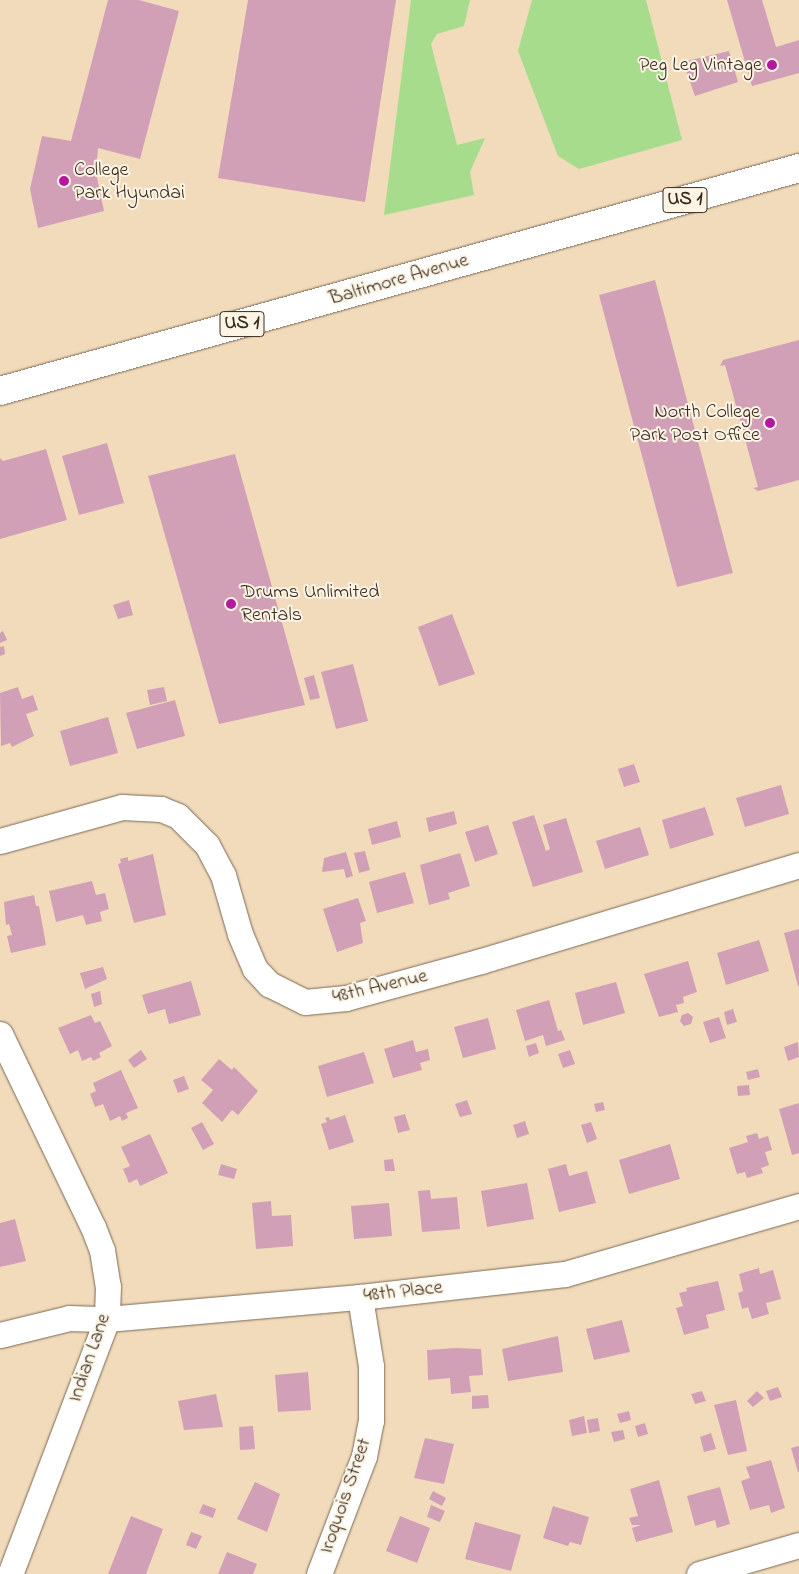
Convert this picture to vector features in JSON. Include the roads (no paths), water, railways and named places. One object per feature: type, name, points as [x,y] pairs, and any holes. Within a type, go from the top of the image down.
[{"type":"main road","name":"Baltimore Avenue","points":[[0,391],[799,168]]},
{"type":"street","name":"48th Avenue","points":[[0,841],[122,807],[160,808],[178,816],[207,845],[223,875],[240,934],[255,969],[269,984],[305,1002],[346,998],[481,961],[799,865]]},
{"type":"street","name":"Indian Lane","points":[[0,1034],[93,1227],[105,1267],[107,1319],[10,1574]]},
{"type":"street","name":"48th Place","points":[[0,1335],[70,1318],[107,1319],[360,1297],[565,1274],[799,1206]]},
{"type":"street","name":"Iroquois Street","points":[[319,1574],[364,1456],[371,1421],[371,1366],[360,1297]]},
{"type":"street","points":[[698,1574],[799,1545]]},
{"type":"place","name":"Peg Leg Vintage","points":[[772,65]]},
{"type":"place","name":"College Park Hyundai","points":[[64,181]]},
{"type":"place","name":"North College Park Post Office","points":[[770,423]]},
{"type":"place","name":"Drums Unlimited Rentals","points":[[231,604]]}]
